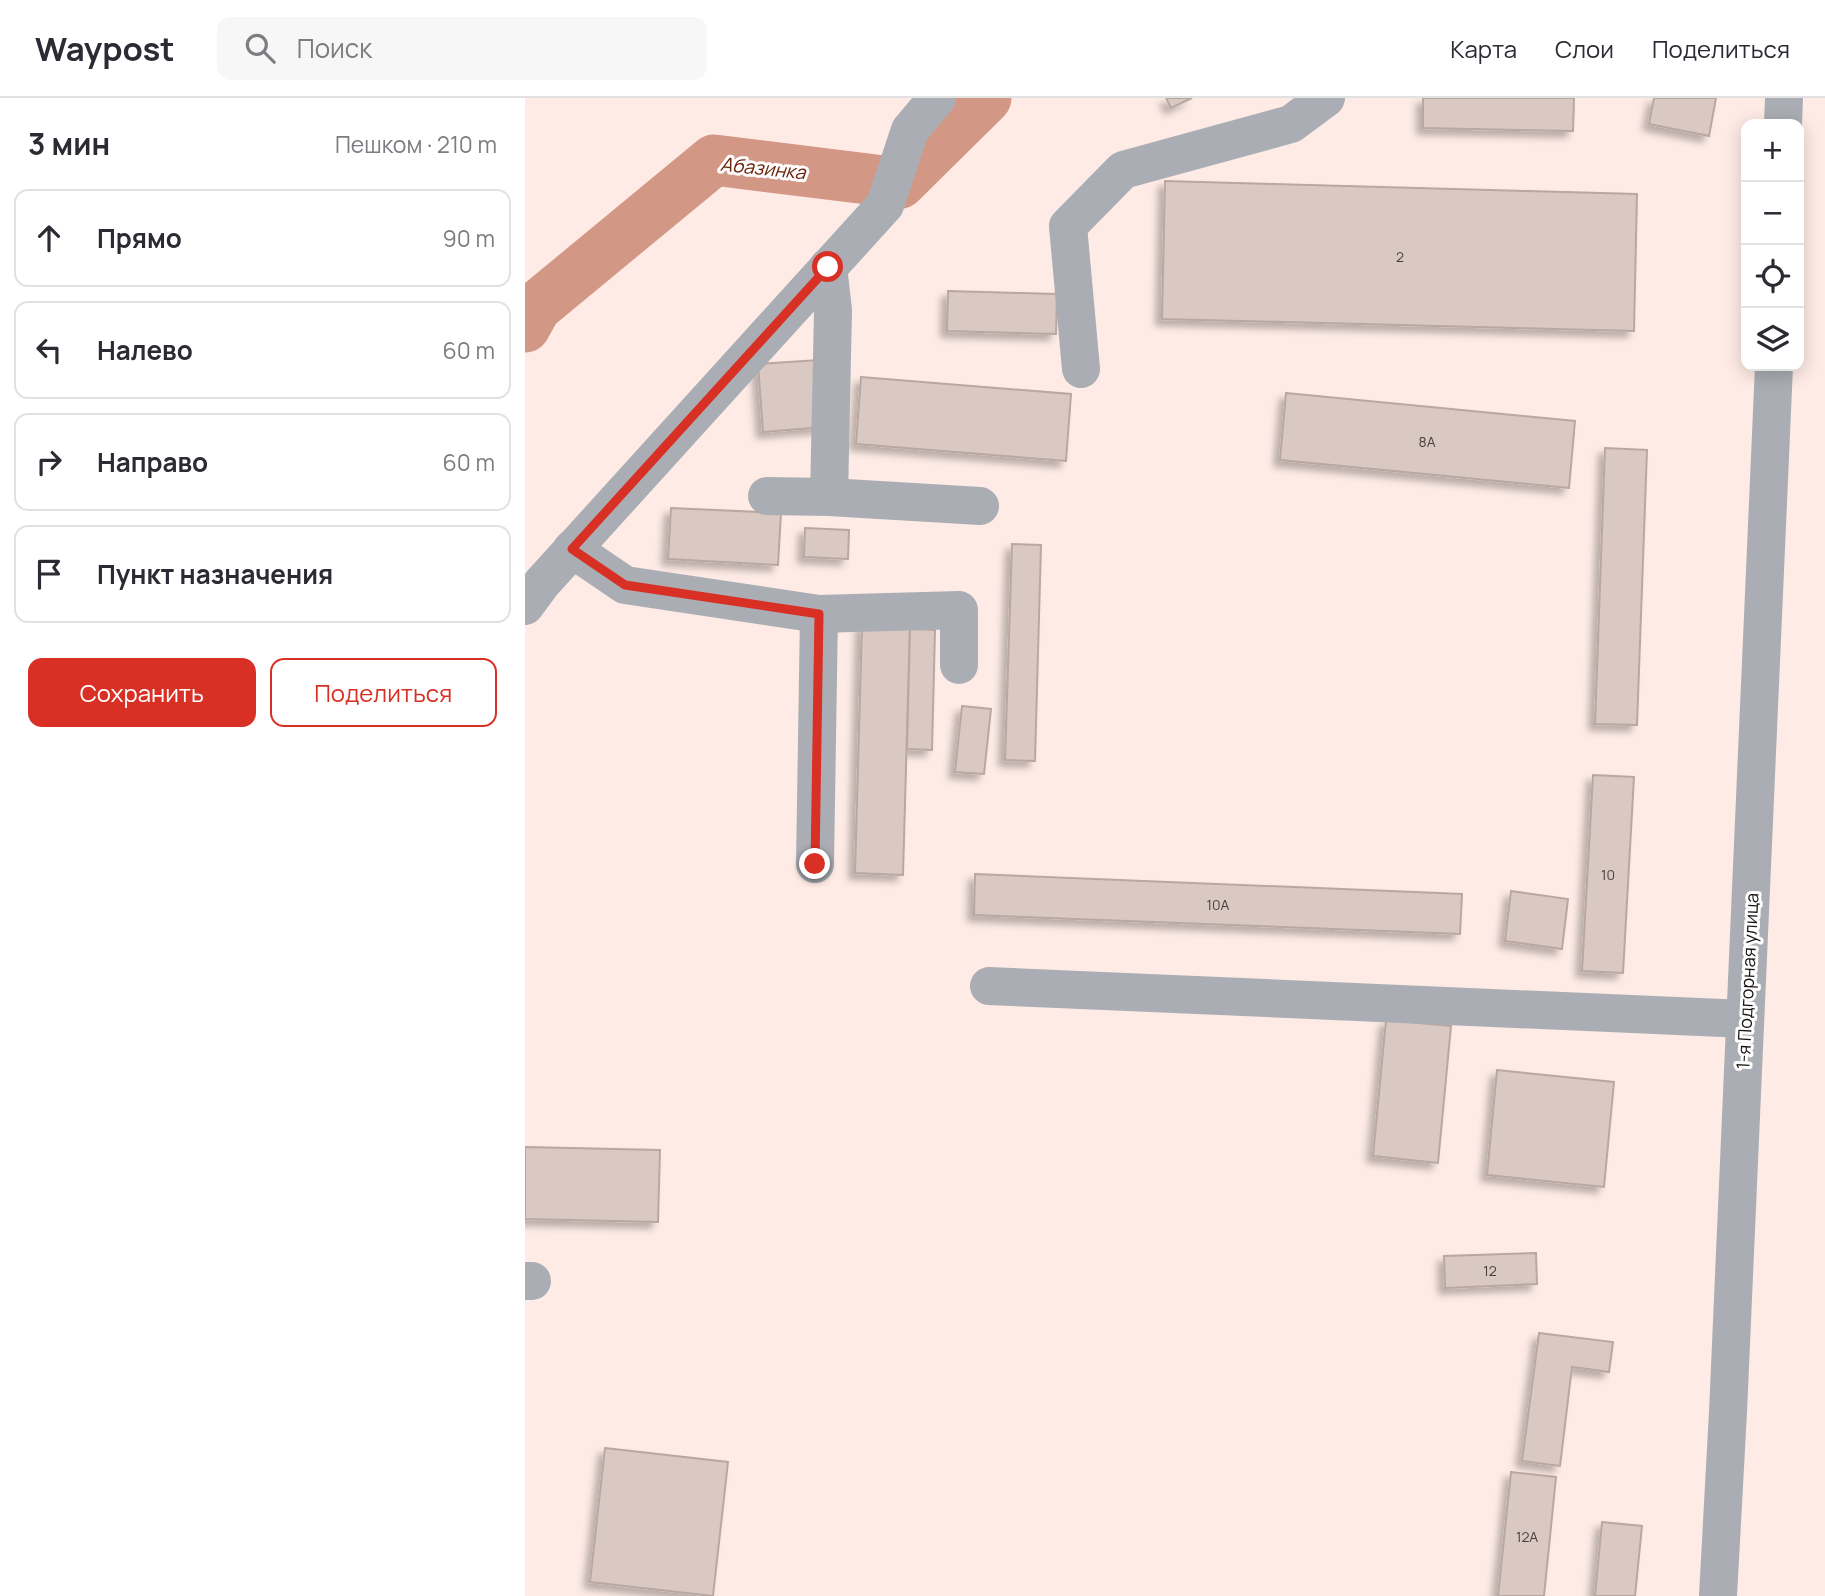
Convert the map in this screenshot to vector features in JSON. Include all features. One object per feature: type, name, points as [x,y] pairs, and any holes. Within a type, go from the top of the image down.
[{"type":"street","points":[[525,606],[572,549],[885,205],[910,130],[937,98]]},
{"type":"street","points":[[1081,369],[1068,226],[1123,170],[1291,124],[1326,98]]},
{"type":"street","points":[[1783,119],[1784,98]]},
{"type":"street","points":[[828,267],[834,310],[829,497]]},
{"type":"street","name":"1-я Подгорная улица","points":[[1717,1596],[1774,371]]},
{"type":"street","points":[[767,496],[979,506]]},
{"type":"street","points":[[572,549],[625,585],[819,614],[958,610],[959,665]]},
{"type":"street","points":[[815,864],[819,614]]},
{"type":"street","points":[[989,986],[1745,1019]]},
{"type":"building","points":[[1166,98],[1192,98],[1171,108]]},
{"type":"building","points":[[1423,98],[1574,98],[1573,131],[1423,128]]},
{"type":"building","points":[[1654,98],[1716,98],[1709,136],[1649,124]]},
{"type":"building","points":[[1165,181],[1637,194],[1634,331],[1162,319]]},
{"type":"building","points":[[948,291],[1057,294],[1056,334],[947,331]]},
{"type":"building","points":[[819,360],[824,427],[763,432],[758,364]]},
{"type":"building","points":[[861,377],[1071,394],[1066,461],[856,444]]},
{"type":"building","points":[[1286,393],[1575,421],[1569,488],[1280,460]]},
{"type":"building","points":[[1605,448],[1647,450],[1637,725],[1595,724]]},
{"type":"building","points":[[671,508],[781,513],[778,565],[668,559]]},
{"type":"building","points":[[805,528],[849,530],[848,559],[804,557]]},
{"type":"building","points":[[1012,544],[1041,545],[1035,761],[1005,760]]},
{"type":"building","points":[[862,624],[910,626],[903,875],[855,873]]},
{"type":"building","points":[[910,629],[935,630],[932,750],[907,749]]},
{"type":"building","points":[[962,706],[991,709],[984,774],[955,772]]},
{"type":"building","points":[[1593,775],[1634,777],[1623,973],[1582,971]]},
{"type":"building","points":[[975,874],[1462,894],[1460,934],[974,915]]},
{"type":"building","points":[[1511,891],[1568,899],[1562,949],[1505,941]]},
{"type":"building","points":[[1386,1020],[1451,1026],[1438,1163],[1373,1156]]},
{"type":"building","points":[[1497,1070],[1614,1082],[1604,1187],[1487,1175]]},
{"type":"building","points":[[525,1147],[660,1150],[658,1222],[525,1219]]},
{"type":"building","points":[[1536,1253],[1537,1284],[1445,1288],[1444,1256]]},
{"type":"building","points":[[1539,1333],[1613,1342],[1609,1372],[1572,1367],[1560,1466],[1522,1461]]},
{"type":"building","points":[[605,1448],[728,1462],[713,1596],[590,1582]]},
{"type":"building","points":[[1511,1472],[1556,1477],[1544,1596],[1498,1596]]},
{"type":"building","points":[[1602,1522],[1642,1526],[1635,1596],[1595,1596]]},
{"type":"waterway","name":"Абазинка","points":[[525,327],[536,307],[714,160],[900,183],[986,98]]},
{"type":"route","points":[[815,864],[819,614],[625,585],[572,549],[828,267]]}]
